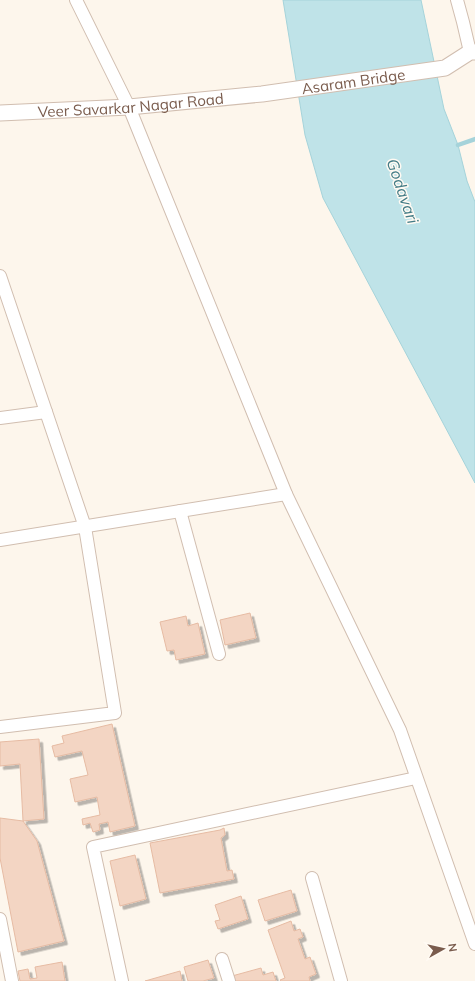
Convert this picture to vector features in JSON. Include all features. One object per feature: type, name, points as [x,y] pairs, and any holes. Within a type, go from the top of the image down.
[{"type":"street","points":[[76,0],[129,107],[286,494],[400,730],[475,944]]},
{"type":"street","points":[[457,0],[473,52]]},
{"type":"street","name":"Asaram Bridge","points":[[262,94],[445,68],[473,52]]},
{"type":"street","name":"Veer Savarkar Nagar Road","points":[[0,113],[129,107],[262,94]]},
{"type":"street","points":[[0,276],[85,527],[116,713],[0,727]]},
{"type":"street","points":[[0,418],[46,412]]},
{"type":"street","points":[[0,540],[286,494]]},
{"type":"street","points":[[180,511],[219,654]]},
{"type":"street","points":[[122,981],[93,847],[416,778]]},
{"type":"street","points":[[312,878],[341,981]]},
{"type":"street","points":[[0,919],[12,981]]},
{"type":"street","points":[[222,959],[229,981]]},
{"type":"water","name":"Godavari","points":[[283,0],[421,0],[444,109],[458,145],[467,181],[475,202],[475,483],[323,198],[305,135]]},
{"type":"building","points":[[250,613],[256,638],[225,645],[220,620]]},
{"type":"building","points":[[186,616],[188,626],[198,623],[205,654],[176,660],[174,650],[167,651],[160,622]]},
{"type":"building","points":[[112,724],[135,826],[110,832],[108,822],[99,824],[100,830],[93,832],[90,823],[83,825],[82,819],[100,815],[97,797],[75,802],[70,779],[88,775],[82,751],[55,757],[52,746],[64,743],[62,736]]},
{"type":"building","points":[[39,739],[44,819],[23,821],[20,764],[0,766],[0,742]]},
{"type":"building","points":[[0,818],[23,821],[37,841],[64,941],[18,952],[0,858]]},
{"type":"building","points":[[224,828],[225,835],[221,838],[227,871],[232,870],[234,879],[160,893],[150,843]]},
{"type":"building","points":[[135,855],[146,899],[120,906],[110,861]]},
{"type":"building","points":[[291,890],[297,911],[265,921],[258,900]]},
{"type":"building","points":[[241,896],[248,919],[218,929],[215,921],[220,920],[215,905]]},
{"type":"building","points":[[291,921],[294,931],[300,929],[303,937],[298,939],[305,959],[310,957],[316,974],[309,977],[310,981],[280,980],[285,978],[268,930]]},
{"type":"building","points":[[208,960],[214,978],[203,981],[188,981],[184,967]]},
{"type":"building","points":[[62,962],[65,981],[20,981],[18,971],[28,969],[30,979],[37,978],[35,967]]},
{"type":"building","points":[[261,968],[263,975],[273,972],[276,981],[233,981],[232,976]]},
{"type":"building","points":[[180,971],[182,981],[145,981]]},
{"type":"waterway","points":[[458,145],[475,139]]}]
